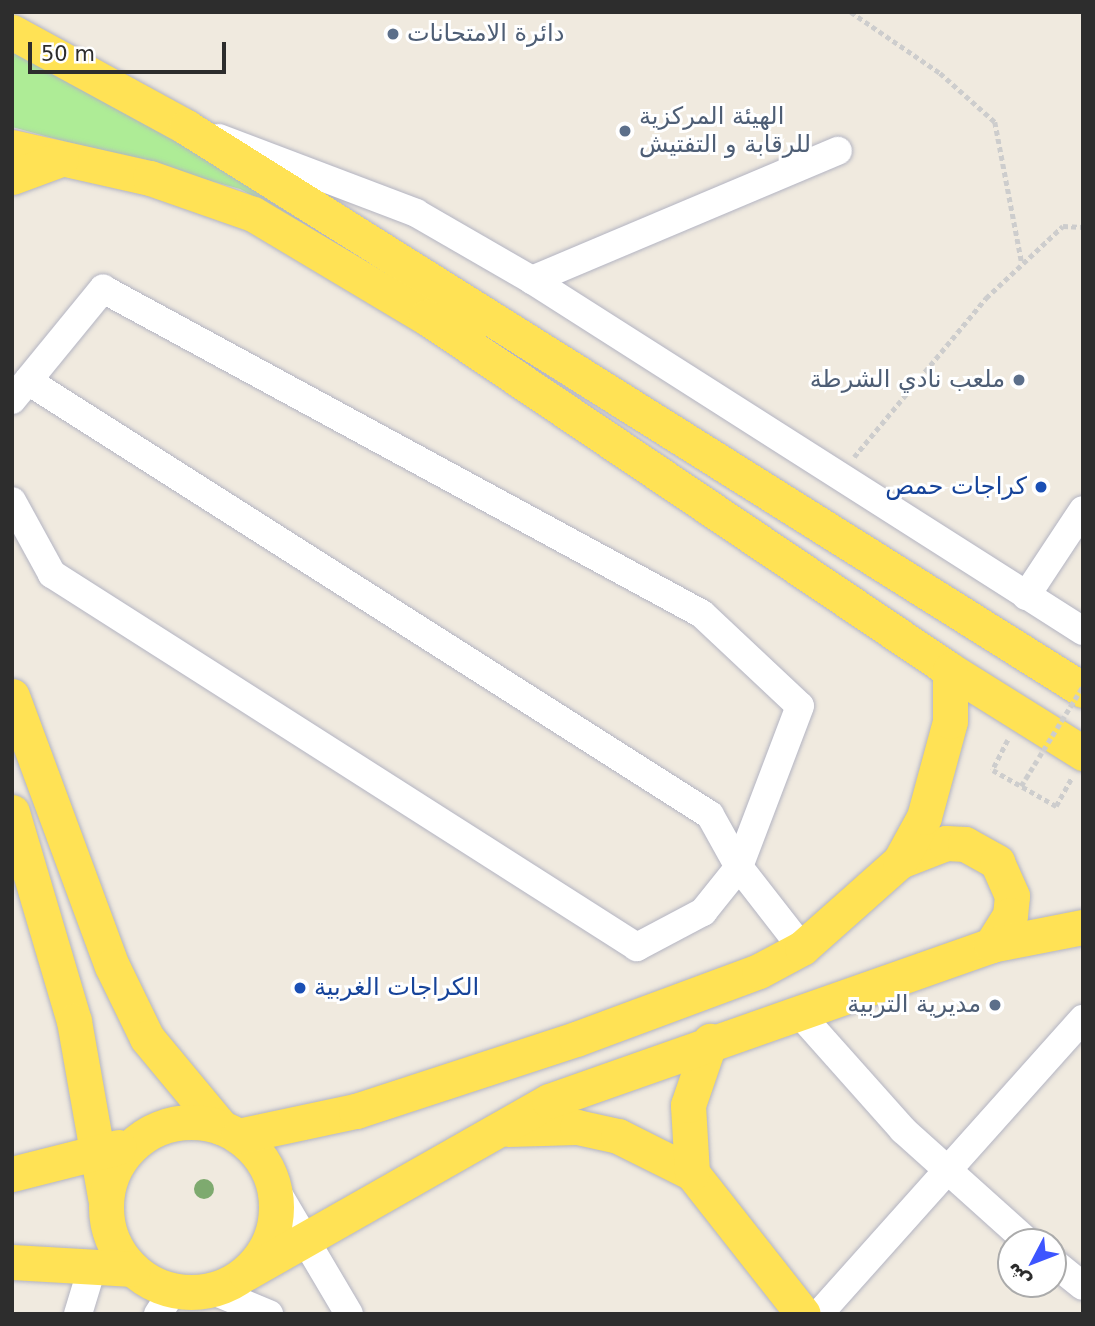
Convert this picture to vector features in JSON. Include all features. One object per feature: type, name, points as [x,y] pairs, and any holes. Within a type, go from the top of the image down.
[{"type":"main road","points":[[12,32],[186,127],[1083,688]]},
{"type":"main road","points":[[12,147],[150,178],[253,214],[426,317],[950,670],[1083,753]]},
{"type":"main road","points":[[12,177],[61,159]]},
{"type":"main road","points":[[900,861],[941,770],[950,670]]},
{"type":"main road","points":[[12,696],[112,966],[147,1038],[229,1132],[254,1150],[274,1187],[276,1219],[266,1249],[246,1273]]},
{"type":"main road","points":[[12,812],[17,858],[74,1021],[112,1237],[133,1269],[166,1302],[211,1290],[246,1273],[494,1131],[561,1096],[710,1041],[991,945],[1083,927]]},
{"type":"main road","points":[[12,1174],[136,1141],[176,1123],[229,1132],[356,1111],[576,1039],[759,971],[802,948],[900,861],[946,843],[983,850],[997,862],[1012,896],[1010,915],[991,945]]},
{"type":"main road","points":[[692,1173],[688,1105],[710,1041]]},
{"type":"main road","points":[[494,1131],[591,1130],[657,1151],[692,1173],[803,1314]]},
{"type":"main road","points":[[106,1199],[115,1167],[136,1141]]},
{"type":"main road","points":[[12,1262],[133,1269]]},
{"type":"street","points":[[186,127],[416,213],[532,280],[1083,631]]},
{"type":"street","points":[[532,280],[838,151]]},
{"type":"street","points":[[12,500],[51,574],[637,947],[703,912],[739,867],[800,706],[702,614],[103,289],[20,391],[710,815],[739,867],[802,948]]},
{"type":"street","points":[[1026,596],[1083,510]]},
{"type":"street","points":[[798,1012],[946,1172],[1012,1228]]},
{"type":"street","points":[[819,1314],[1083,1019]]},
{"type":"street","points":[[274,1187],[304,1242],[349,1314]]},
{"type":"street","points":[[78,1314],[92,1268]]},
{"type":"street","points":[[1067,1273],[1083,1286]]},
{"type":"street","points":[[211,1290],[270,1314]]},
{"type":"path","points":[[851,12],[940,73],[995,122],[1022,264]]},
{"type":"path","points":[[838,477],[986,298],[1063,226],[1083,227]]},
{"type":"path","points":[[1021,786],[1083,688]]},
{"type":"path","points":[[993,770],[1056,806]]},
{"type":"green space","points":[[12,52],[252,179],[376,262],[240,189],[12,127]]},
{"type":"place","name":"دائرة الامتحانات","points":[[393,34]]},
{"type":"place","name":"الهيئة المركزية للرقابة و التفتيش","points":[[625,131]]},
{"type":"place","name":"ملعب نادي الشرطة","points":[[1019,380]]},
{"type":"place","name":"كراجات حمص","points":[[1041,487]]},
{"type":"place","name":"الكراجات الغربية","points":[[300,988]]},
{"type":"place","name":"مديرية التربية","points":[[995,1005]]}]
